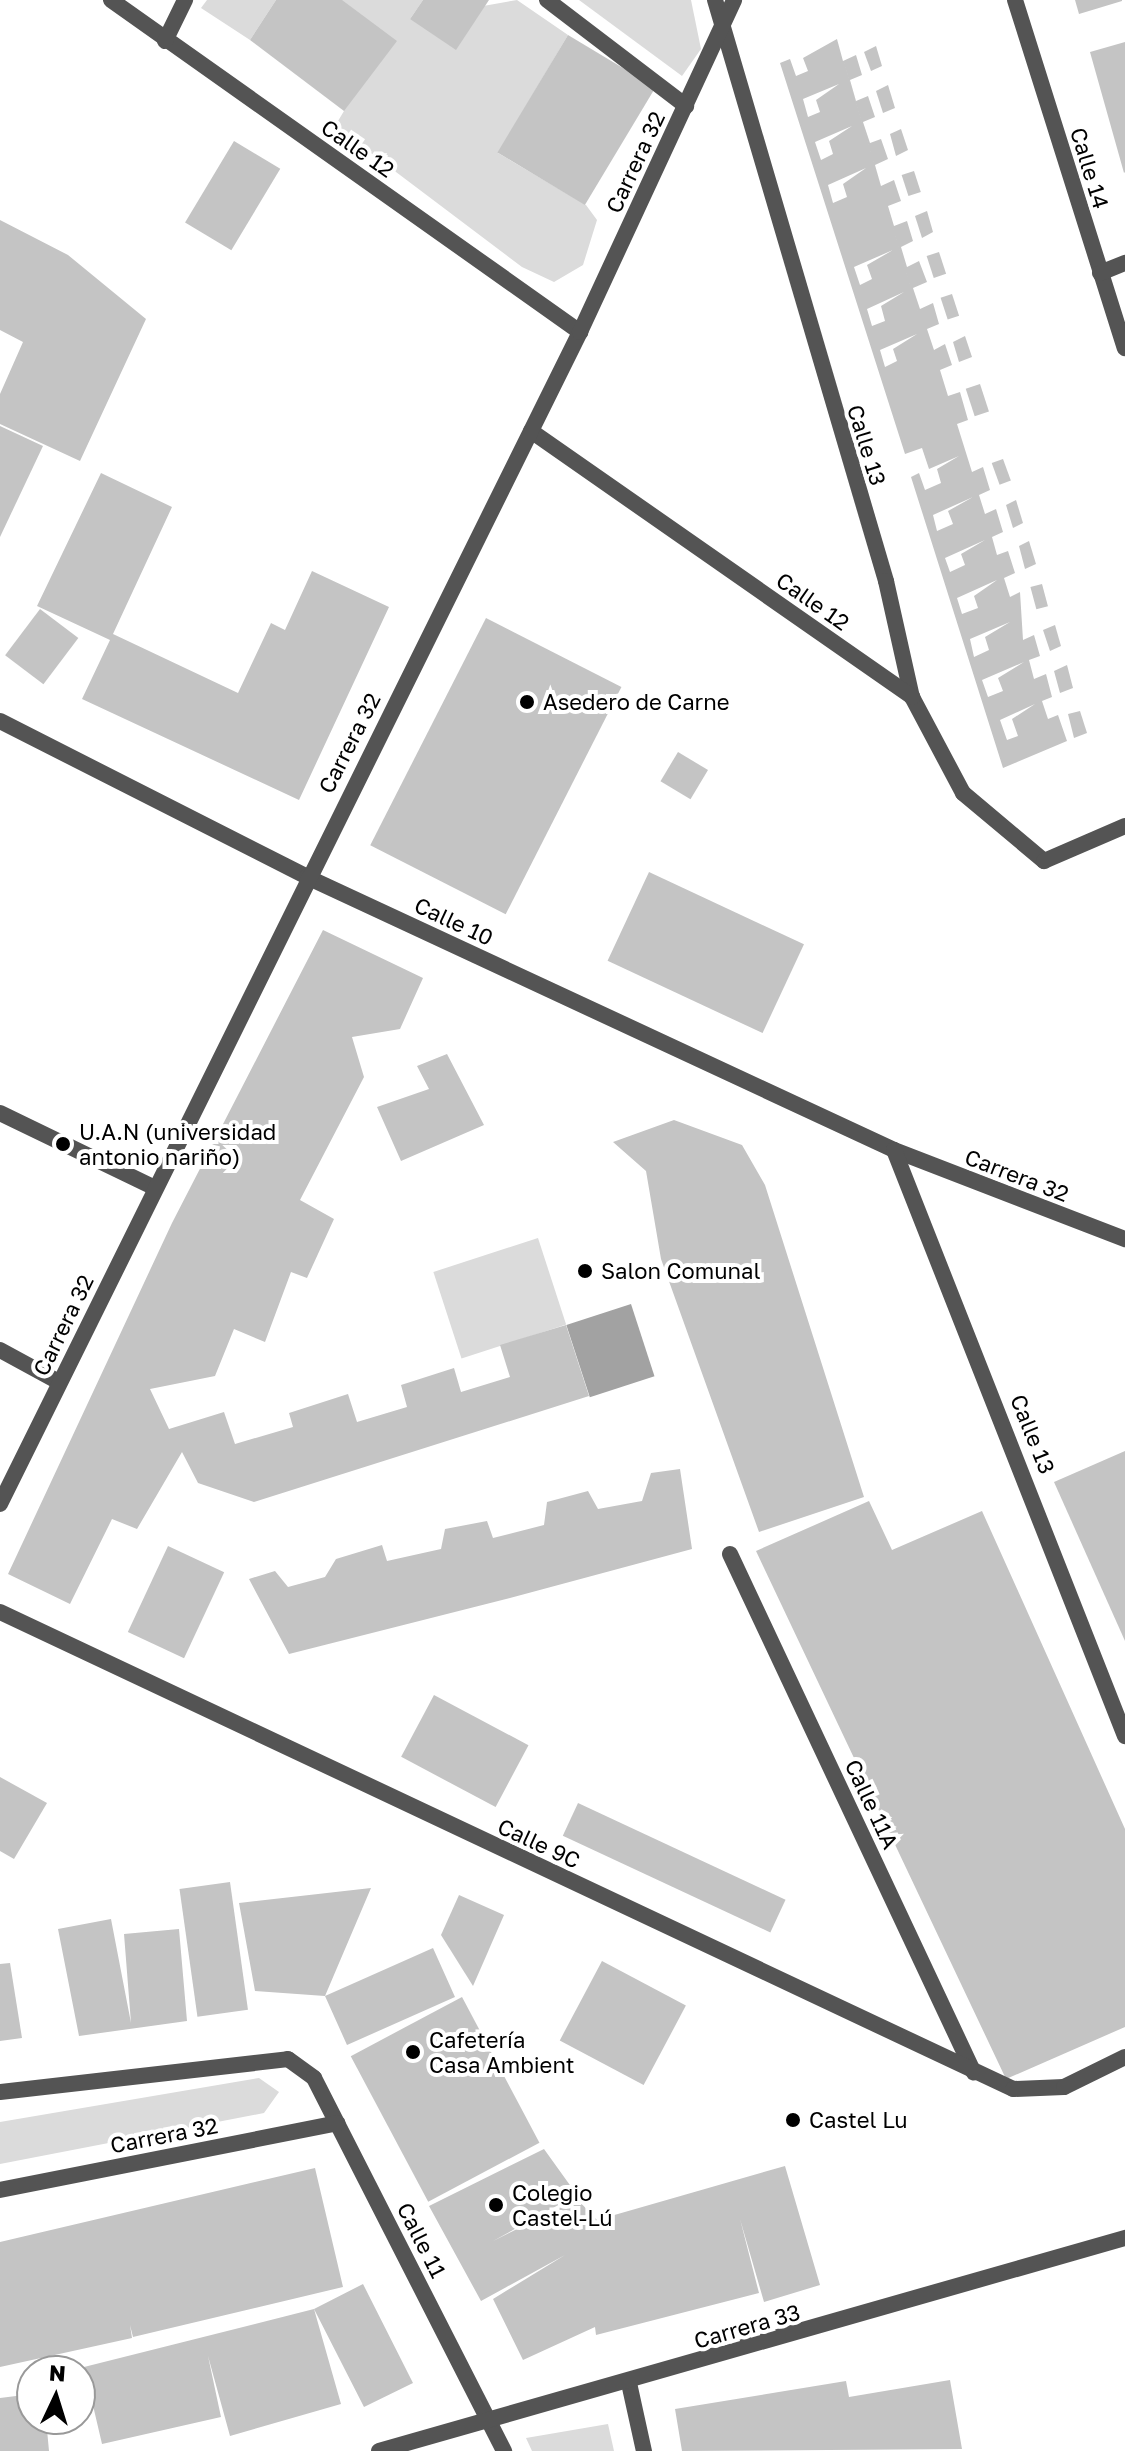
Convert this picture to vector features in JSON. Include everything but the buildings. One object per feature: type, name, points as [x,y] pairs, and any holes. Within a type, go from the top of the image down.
[{"type":"street","name":"Calle 12","points":[[111,0],[580,332]]},
{"type":"street","points":[[165,41],[185,0]]},
{"type":"street","points":[[547,0],[686,106]]},
{"type":"street","name":"Calle 13","points":[[715,0],[886,581],[912,697],[963,793],[1044,861],[1125,826]]},
{"type":"street","name":"Carrera 32","points":[[0,1504],[307,877],[580,332],[734,0]]},
{"type":"street","name":"Calle 14","points":[[1015,0],[1125,348]]},
{"type":"street","points":[[1100,273],[1125,263]]},
{"type":"street","name":"Calle 12","points":[[531,431],[912,697]]},
{"type":"street","name":"Calle 10","points":[[0,721],[307,877],[894,1150]]},
{"type":"street","points":[[0,1113],[155,1188]]},
{"type":"street","name":"Carrera 32","points":[[894,1150],[1125,1239]]},
{"type":"street","name":"Calle 13","points":[[894,1150],[1125,1736]]},
{"type":"street","points":[[0,1350],[59,1382]]},
{"type":"street","name":"Calle 11A","points":[[730,1554],[974,2073]]},
{"type":"street","name":"Calle 9C","points":[[0,1612],[1013,2089],[1064,2087],[1125,2057]]},
{"type":"street","name":"Calle 11","points":[[0,2092],[288,2059],[314,2078],[504,2451]]},
{"type":"street","name":"Carrera 32","points":[[0,2190],[337,2123]]},
{"type":"street","name":"Carrera 33","points":[[379,2451],[492,2424],[1125,2238]]},
{"type":"street","points":[[629,2383],[644,2451]]},
{"type":"shaded area","points":[[207,0],[276,0],[250,40],[201,8]]},
{"type":"shaded area","points":[[342,0],[423,0],[410,19],[517,0],[568,35],[498,153],[586,205],[597,220],[583,265],[554,282],[522,267],[335,126],[344,111]]},
{"type":"shaded area","points":[[579,0],[691,0],[701,49],[682,76]]},
{"type":"shaded area","points":[[538,1238],[566,1325],[462,1359],[433,1272]]},
{"type":"shaded area","points":[[631,1304],[654,1376],[590,1397],[566,1325]]},
{"type":"shaded area","points":[[259,2078],[279,2092],[264,2113],[0,2164],[0,2122]]},
{"type":"shaded area","points":[[608,2424],[614,2451],[532,2451],[526,2438]]},
{"type":"place","name":"Asedero de Carne","points":[[527,702]]},
{"type":"place","name":"U.A.N (universidad antonio nariño)","points":[[63,1144]]},
{"type":"place","name":"Salon Comunal","points":[[585,1271]]},
{"type":"place","name":"Cafetería Casa Ambient","points":[[413,2052]]},
{"type":"place","name":"Castel Lu","points":[[793,2120]]},
{"type":"place","name":"Colegio Castel-Lú","points":[[496,2205]]}]
